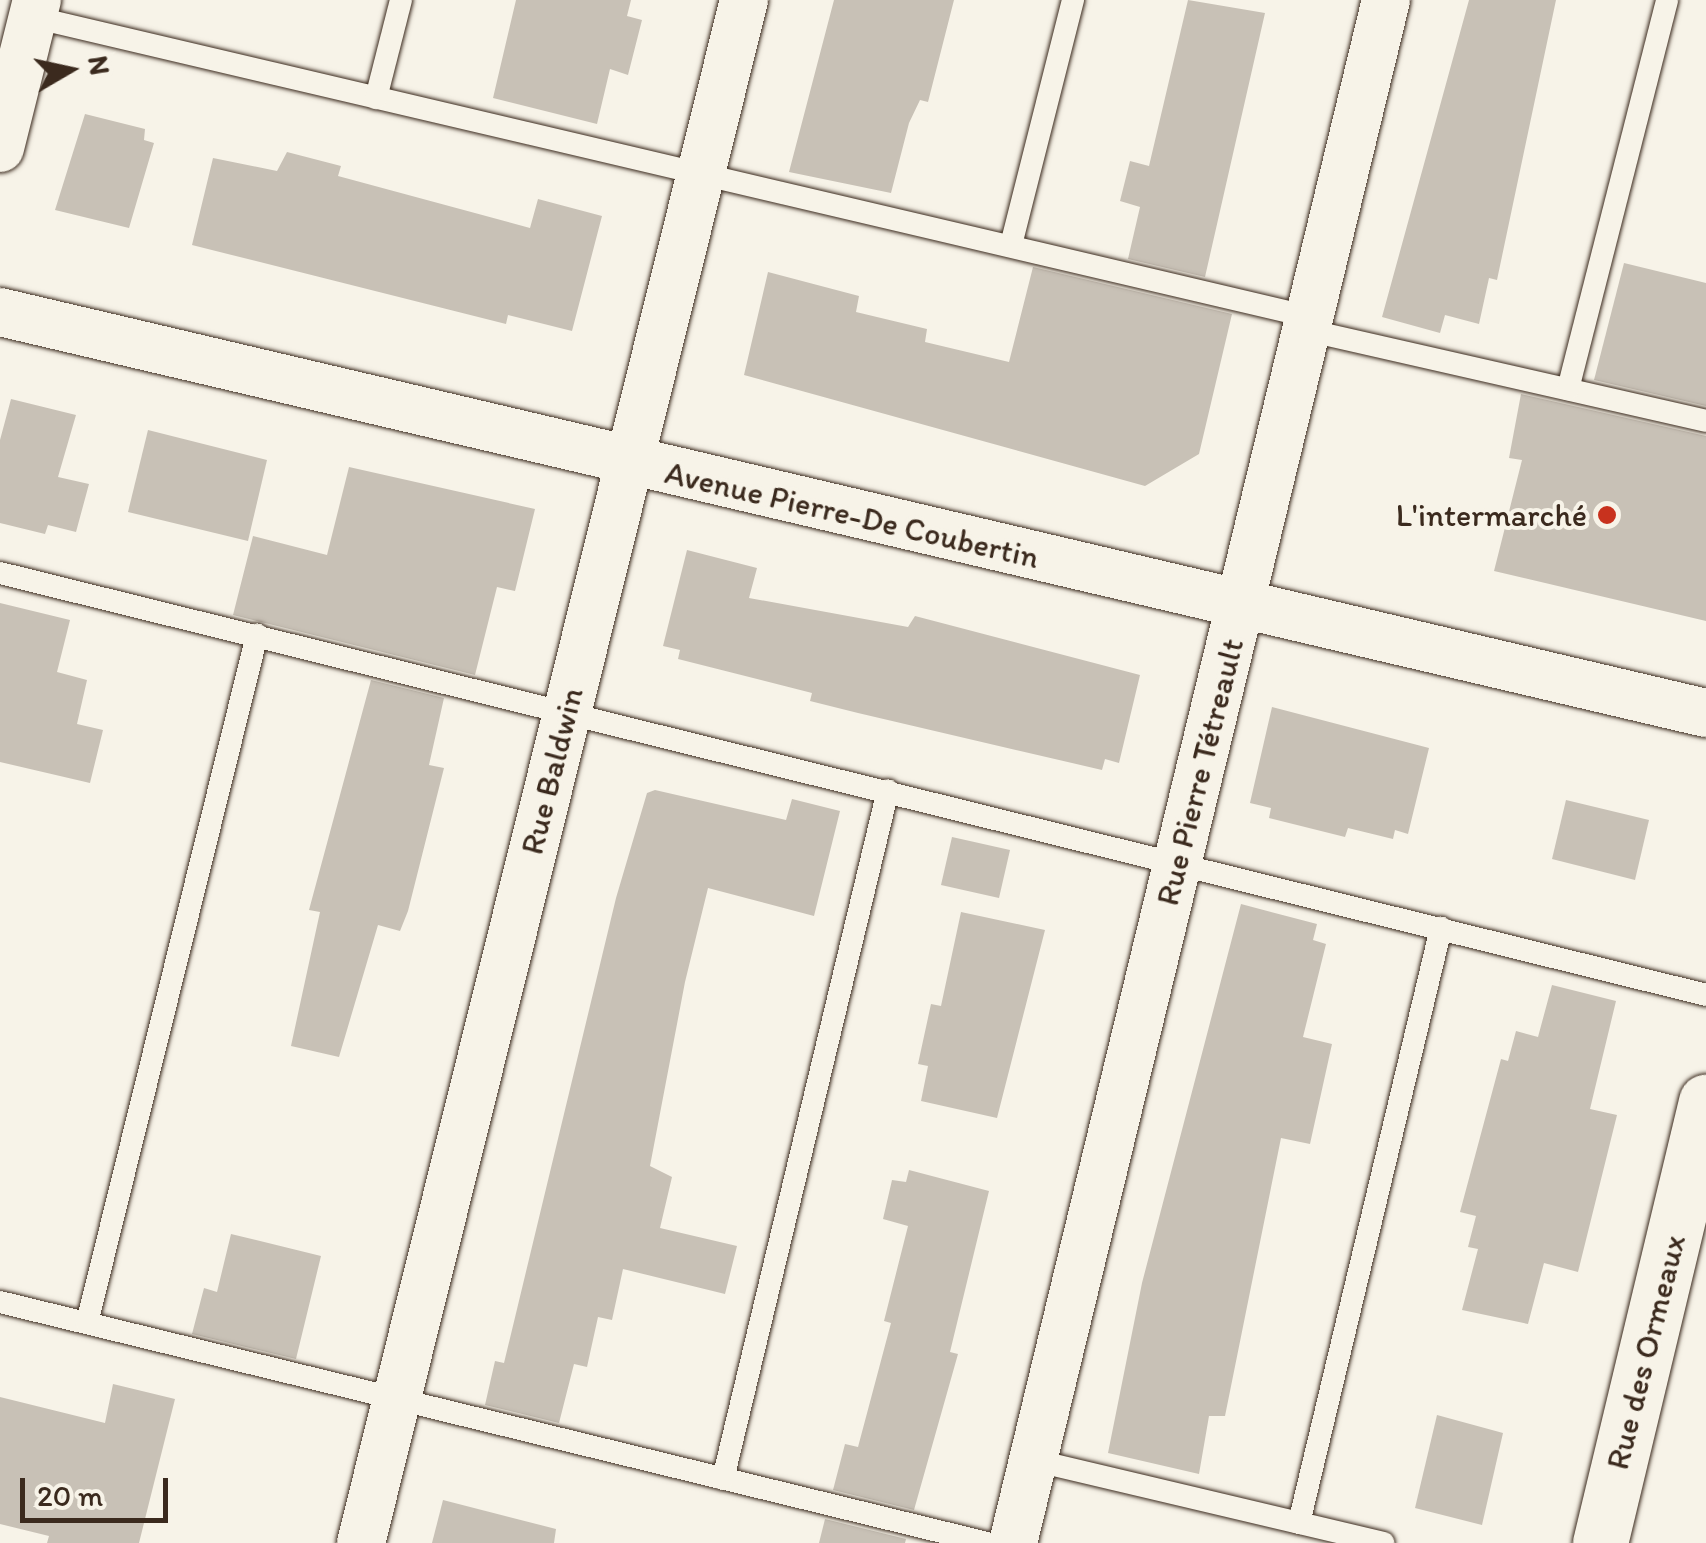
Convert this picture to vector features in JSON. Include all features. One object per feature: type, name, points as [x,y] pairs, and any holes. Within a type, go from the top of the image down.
[{"type":"street","name":"Rue Baldwin","points":[[361,1543],[744,0]]},
{"type":"street","name":"Rue Pierre Tétreault","points":[[1013,1543],[1386,0]]},
{"type":"street","points":[[0,148],[35,8]]},
{"type":"street","name":"Avenue Pierre-De Coubertin","points":[[0,312],[1240,608],[1706,714]]},
{"type":"street","name":"Rue des Ormeaux","points":[[1600,1543],[1706,1102]]},
{"type":"lane","points":[[376,98],[400,0]]},
{"type":"lane","points":[[1011,245],[1073,0]]},
{"type":"lane","points":[[1568,389],[1667,0]]},
{"type":"lane","points":[[35,8],[376,98],[1011,245],[1568,389],[1706,420]]},
{"type":"lane","points":[[0,573],[568,710],[1706,995]]},
{"type":"lane","points":[[88,1323],[257,635]]},
{"type":"lane","points":[[723,1478],[888,790]]},
{"type":"lane","points":[[1299,1523],[1441,928]]},
{"type":"lane","points":[[0,1302],[987,1543]]},
{"type":"lane","points":[[1033,1460],[1383,1543]]},
{"type":"building","points":[[516,0],[631,0],[627,16],[642,20],[628,75],[610,69],[597,124],[493,98]]},
{"type":"building","points":[[834,0],[954,0],[928,102],[920,100],[909,123],[891,193],[789,172]]},
{"type":"building","points":[[1188,0],[1265,13],[1205,277],[1128,259],[1140,207],[1120,201],[1130,161],[1149,166]]},
{"type":"building","points":[[1469,0],[1556,0],[1497,280],[1489,278],[1479,324],[1445,315],[1440,333],[1382,317]]},
{"type":"building","points":[[85,114],[145,129],[144,140],[154,143],[129,228],[55,210]]},
{"type":"building","points":[[287,152],[341,166],[338,176],[530,228],[538,199],[602,216],[572,331],[508,315],[506,324],[192,245],[213,158],[277,171]]},
{"type":"building","points":[[1624,263],[1706,283],[1706,406],[1594,380]]},
{"type":"building","points":[[1033,267],[1232,314],[1199,454],[1145,486],[744,375],[768,272],[859,296],[856,312],[927,329],[925,342],[1009,362]]},
{"type":"building","name":"L'intermarché","points":[[1521,394],[1706,436],[1706,621],[1494,571],[1522,460],[1509,458]]},
{"type":"building","points":[[11,399],[76,415],[58,477],[89,484],[76,532],[48,525],[45,534],[0,523],[0,440]]},
{"type":"building","points":[[148,430],[267,460],[248,541],[128,512]]},
{"type":"building","points":[[349,467],[535,509],[515,591],[497,587],[475,675],[233,615],[253,536],[327,555]]},
{"type":"building","points":[[687,550],[757,568],[749,598],[908,627],[915,616],[1140,675],[1119,763],[1105,759],[1102,770],[858,713],[810,701],[812,693],[678,659],[680,650],[663,646]]},
{"type":"building","points":[[0,603],[70,620],[57,672],[87,680],[77,724],[103,730],[90,783],[0,762]]},
{"type":"building","points":[[371,680],[444,698],[429,765],[444,768],[408,911],[400,931],[378,925],[339,1057],[291,1046],[320,912],[309,910]]},
{"type":"building","points":[[1272,707],[1429,748],[1408,834],[1395,830],[1393,839],[1348,828],[1345,837],[1269,818],[1271,808],[1250,803]]},
{"type":"building","points":[[655,790],[786,820],[792,799],[840,811],[814,916],[708,888],[685,982],[650,1166],[672,1177],[660,1228],[737,1246],[725,1294],[623,1269],[612,1320],[598,1317],[587,1367],[574,1364],[559,1423],[485,1405],[495,1361],[504,1363],[616,898],[647,793]]},
{"type":"building","points":[[1566,800],[1649,820],[1635,880],[1552,859]]},
{"type":"building","points":[[952,837],[1010,850],[999,898],[941,885]]},
{"type":"building","points":[[1241,904],[1317,924],[1313,940],[1326,944],[1303,1037],[1332,1044],[1310,1144],[1281,1138],[1225,1416],[1209,1416],[1199,1474],[1108,1453],[1142,1283]]},
{"type":"building","points":[[961,912],[1045,930],[997,1118],[921,1101],[928,1066],[918,1064],[931,1004],[941,1006]]},
{"type":"building","points":[[1552,985],[1616,1001],[1590,1109],[1617,1115],[1578,1272],[1544,1263],[1528,1324],[1462,1310],[1478,1249],[1468,1247],[1476,1216],[1460,1212],[1501,1059],[1508,1061],[1516,1031],[1538,1037]]},
{"type":"building","points":[[909,1170],[989,1191],[950,1352],[958,1354],[914,1510],[833,1490],[845,1444],[858,1447],[891,1323],[884,1321],[908,1226],[883,1219],[892,1180],[906,1182]]},
{"type":"building","points":[[231,1234],[321,1256],[296,1359],[192,1334],[204,1288],[217,1292]]},
{"type":"building","points":[[113,1384],[175,1399],[139,1543],[47,1543],[49,1536],[0,1524],[0,1397],[105,1423]]},
{"type":"building","points":[[1437,1415],[1503,1433],[1482,1525],[1415,1508]]},
{"type":"building","points":[[443,1500],[556,1529],[554,1543],[432,1543]]},
{"type":"building","points":[[825,1519],[906,1539],[905,1543],[819,1543]]},
{"type":"place","name":"L'intermarché","points":[[1607,515]]}]
